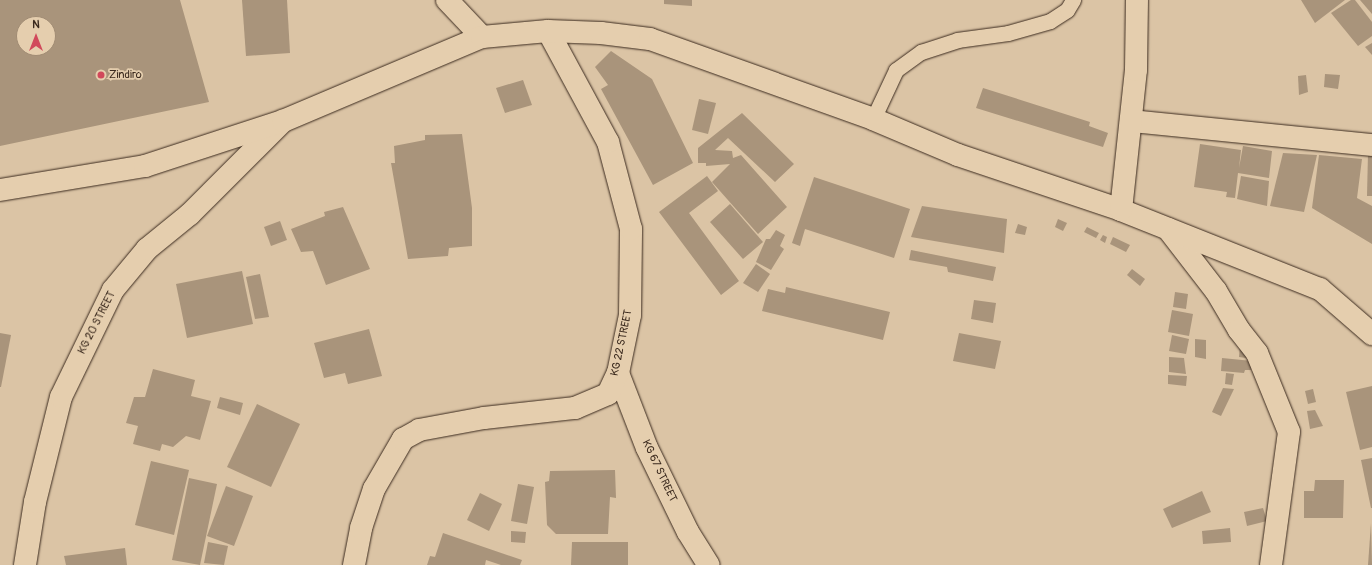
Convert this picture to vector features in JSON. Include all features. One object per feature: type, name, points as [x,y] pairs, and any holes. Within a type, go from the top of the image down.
[{"type":"street","points":[[446,0],[482,37]]},
{"type":"street","points":[[1122,210],[1136,70],[1137,0]]},
{"type":"street","points":[[0,190],[145,166],[284,121],[482,37],[548,31],[601,33],[650,38],[873,119],[958,155],[1122,210],[1320,289],[1372,334]]},
{"type":"street","name":"KG 22 STREET","points":[[354,565],[361,528],[374,489],[403,439],[419,430],[476,420],[575,408],[608,394],[618,373],[630,315],[631,229],[608,142],[548,31]]},
{"type":"street","name":"KG 20 STREET","points":[[25,565],[35,502],[61,397],[113,290],[147,250],[190,214],[284,121]]},
{"type":"street","points":[[1131,121],[1372,145]]},
{"type":"street","points":[[1168,229],[1216,291],[1239,330],[1257,353],[1289,432],[1271,565]]},
{"type":"street","name":"KG 67 STREET","points":[[618,373],[650,455],[688,532],[709,565]]},
{"type":"lane","points":[[873,119],[896,70],[921,52],[957,40],[1008,33],[1050,21],[1067,10],[1073,0]]},
{"type":"building","name":"Zindiro","points":[[0,0],[180,0],[209,102],[0,146]]},
{"type":"building","points":[[242,0],[287,0],[290,53],[246,56]]},
{"type":"building","points":[[664,0],[692,0],[692,6],[664,4]]},
{"type":"building","points":[[1301,0],[1345,0],[1315,23]]},
{"type":"building","points":[[1351,0],[1355,0],[1372,22],[1372,36],[1358,46],[1331,13]]},
{"type":"building","points":[[1360,0],[1372,0],[1372,14]]},
{"type":"building","points":[[1372,43],[1372,55],[1365,47]]},
{"type":"building","points":[[611,51],[652,79],[693,163],[653,185],[601,89],[608,85],[595,67]]},
{"type":"building","points":[[1325,74],[1340,75],[1338,89],[1324,87]]},
{"type":"building","points":[[1306,75],[1308,92],[1299,95],[1298,76]]},
{"type":"building","points":[[523,80],[532,105],[505,113],[496,88]]},
{"type":"building","points":[[983,88],[1090,122],[1089,126],[1108,133],[1103,147],[976,108]]},
{"type":"building","points":[[699,99],[716,103],[708,134],[692,130]]},
{"type":"building","points":[[742,113],[794,164],[775,182],[728,138],[715,150],[732,151],[733,158],[741,155],[787,207],[758,234],[712,182],[730,164],[706,166],[706,163],[698,163],[698,148]]},
{"type":"building","points":[[462,134],[472,208],[472,246],[449,248],[448,256],[408,259],[391,163],[395,163],[394,146],[425,140],[425,135]]},
{"type":"building","points":[[1200,144],[1241,150],[1239,168],[1243,146],[1272,151],[1269,178],[1238,173],[1235,198],[1226,197],[1227,192],[1194,187]]},
{"type":"building","points":[[1283,153],[1317,155],[1304,212],[1270,206]]},
{"type":"building","points":[[1368,153],[1372,153],[1372,196],[1367,196]]},
{"type":"building","points":[[1319,155],[1362,159],[1357,198],[1372,206],[1372,244],[1312,208]]},
{"type":"building","points":[[707,176],[718,191],[689,213],[739,281],[721,295],[659,212]]},
{"type":"building","points":[[1241,176],[1269,181],[1267,206],[1237,199]]},
{"type":"building","points":[[814,177],[910,209],[894,258],[805,229],[800,246],[792,243]]},
{"type":"building","points":[[730,204],[763,242],[743,259],[710,222]]},
{"type":"building","points":[[922,206],[1007,219],[1004,253],[911,237]]},
{"type":"building","points":[[343,207],[370,269],[326,285],[313,251],[301,252],[291,229],[325,216],[324,212]]},
{"type":"building","points":[[1058,219],[1067,223],[1063,231],[1055,227]]},
{"type":"building","points":[[280,221],[287,240],[271,246],[264,227]]},
{"type":"building","points":[[1018,224],[1027,227],[1025,235],[1015,233]]},
{"type":"building","points":[[1087,227],[1099,233],[1096,238],[1084,232]]},
{"type":"building","points":[[776,230],[785,235],[780,246],[784,249],[771,270],[756,262],[766,239],[770,239]]},
{"type":"building","points":[[1103,235],[1107,237],[1105,243],[1100,240]]},
{"type":"building","points":[[1113,237],[1130,245],[1126,252],[1110,244]]},
{"type":"building","points":[[911,250],[996,267],[993,281],[948,272],[947,267],[909,260]]},
{"type":"building","points":[[756,264],[770,274],[758,292],[743,283]]},
{"type":"building","points":[[1132,269],[1145,279],[1140,286],[1127,275]]},
{"type":"building","points":[[242,271],[253,324],[187,338],[176,284]]},
{"type":"building","points":[[260,274],[269,317],[255,319],[246,277]]},
{"type":"building","points":[[786,287],[890,312],[883,340],[762,311],[768,289],[785,293]]},
{"type":"building","points":[[1175,292],[1188,294],[1186,309],[1173,307]]},
{"type":"building","points":[[974,300],[996,303],[993,323],[971,319]]},
{"type":"building","points":[[1172,310],[1193,314],[1189,336],[1168,332]]},
{"type":"building","points":[[369,329],[382,376],[348,384],[345,373],[324,378],[314,343]]},
{"type":"building","points":[[0,333],[11,335],[1,387],[0,387]]},
{"type":"building","points":[[959,333],[1001,341],[995,369],[953,361]]},
{"type":"building","points":[[1172,335],[1189,339],[1186,354],[1169,351]]},
{"type":"building","points":[[1195,339],[1206,340],[1206,359],[1195,357]]},
{"type":"building","points":[[1240,344],[1247,345],[1246,358],[1239,357]]},
{"type":"building","points":[[1169,357],[1184,358],[1186,374],[1169,372]]},
{"type":"building","points":[[1222,358],[1252,361],[1251,370],[1245,370],[1244,373],[1221,371]]},
{"type":"building","points":[[153,369],[195,380],[191,396],[211,401],[200,440],[186,436],[173,447],[162,444],[160,451],[133,444],[138,426],[126,423],[134,397],[145,397]]},
{"type":"building","points":[[1226,373],[1234,374],[1232,385],[1225,384]]},
{"type":"building","points":[[1168,375],[1187,376],[1186,386],[1168,384]]},
{"type":"building","points":[[1372,386],[1372,447],[1360,450],[1346,392]]},
{"type":"building","points":[[1223,388],[1234,389],[1221,416],[1212,412]]},
{"type":"building","points":[[1313,389],[1316,402],[1308,404],[1305,391]]},
{"type":"building","points":[[220,397],[243,403],[240,415],[217,408]]},
{"type":"building","points":[[257,404],[300,424],[271,487],[227,467]]},
{"type":"building","points":[[1315,410],[1323,426],[1310,429],[1307,411]]},
{"type":"building","points":[[1372,458],[1372,508],[1371,508],[1361,460]]},
{"type":"building","points":[[151,461],[189,470],[174,535],[135,525]]},
{"type":"building","points":[[615,470],[616,498],[610,497],[608,534],[556,534],[547,525],[545,482],[549,481],[550,471]]},
{"type":"building","points":[[189,478],[217,484],[200,565],[172,560]]},
{"type":"building","points":[[1315,480],[1344,480],[1343,518],[1304,518],[1304,491],[1314,491]]},
{"type":"building","points":[[518,484],[534,487],[527,524],[511,521]]},
{"type":"building","points":[[226,486],[253,496],[234,546],[207,536]]},
{"type":"building","points":[[1202,491],[1211,512],[1172,528],[1163,509]]},
{"type":"building","points":[[480,493],[502,504],[489,531],[467,520]]},
{"type":"building","points":[[1263,508],[1267,521],[1247,526],[1244,512]]},
{"type":"building","points":[[1371,523],[1372,565],[1368,565]]},
{"type":"building","points":[[1230,528],[1231,542],[1203,544],[1202,531]]},
{"type":"building","points":[[511,531],[526,532],[525,543],[511,542]]},
{"type":"building","points":[[443,533],[522,560],[520,565],[501,565],[486,560],[485,565],[427,565],[430,556],[435,557]]},
{"type":"building","points":[[208,542],[228,546],[224,565],[204,563]]},
{"type":"building","points":[[572,542],[628,542],[628,565],[571,565]]},
{"type":"building","points":[[125,548],[127,565],[66,565],[64,556]]},
{"type":"place","name":"Zindiro","points":[[101,75]]}]
